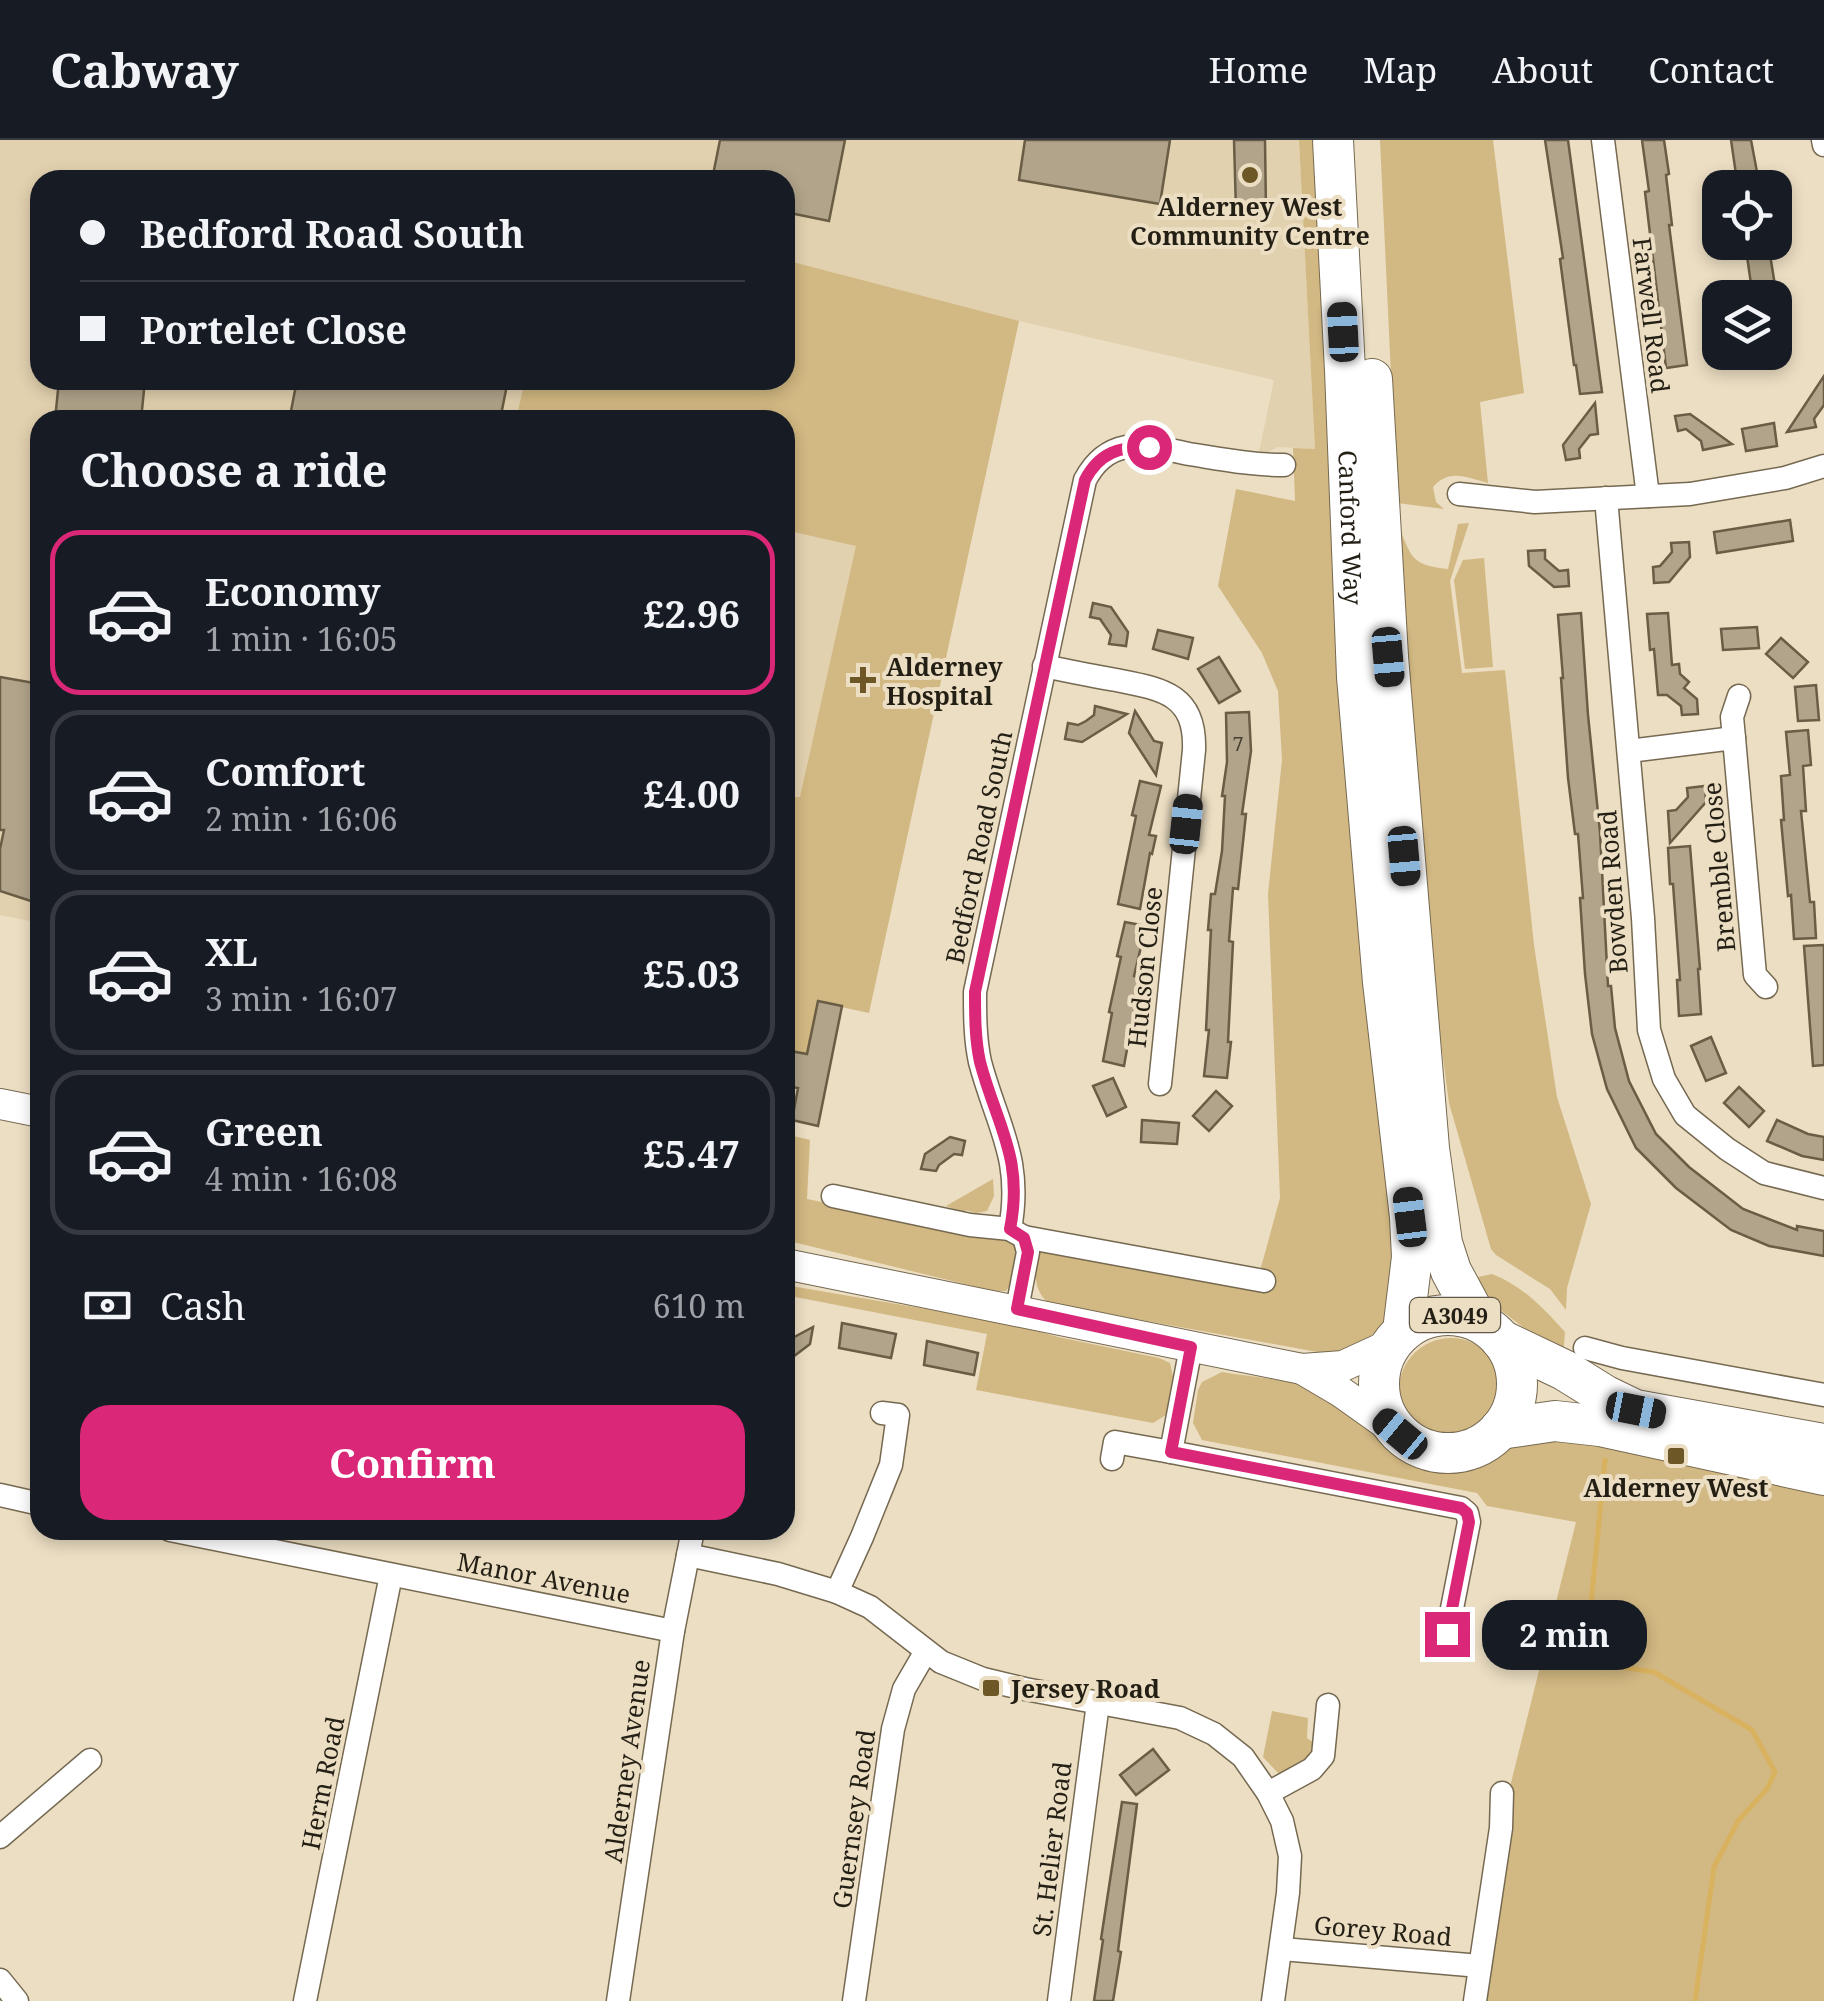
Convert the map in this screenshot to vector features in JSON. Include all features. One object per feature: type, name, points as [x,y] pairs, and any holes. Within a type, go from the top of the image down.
[{"type":"highway","name":"Canford Way","points":[[1333,140],[1357,677],[1383,982],[1410,1217],[1412,1257],[1397,1338]]},
{"type":"highway","name":"Canford Way","points":[[1358,140],[1388,657],[1430,1148],[1442,1243],[1452,1271],[1490,1330]]},
{"type":"highway","name":"A3049","points":[[1400,1434],[1386,1414],[1379,1391],[1381,1366],[1397,1338],[1426,1318],[1452,1314],[1490,1330],[1636,1410],[1824,1444]]},
{"type":"highway","name":"A3049","points":[[1490,1330],[1513,1361],[1517,1385],[1513,1408],[1500,1429]]},
{"type":"highway","points":[[1400,1434],[1419,1447],[1440,1453],[1463,1452],[1484,1444],[1500,1429],[1555,1421],[1600,1426],[1824,1475]]},
{"type":"main road","points":[[0,1104],[30,1110]]},
{"type":"main road","points":[[795,1266],[1302,1369],[1343,1366],[1397,1338]]},
{"type":"main road","points":[[1302,1369],[1400,1434]]},
{"type":"street","name":"Farwell Road","points":[[1603,140],[1648,496]]},
{"type":"street","name":"Bedford Road South","points":[[1017,1309],[1028,1252],[1017,1233],[1013,1164],[980,1062],[975,992],[1080,495],[1092,467],[1103,456],[1130,446],[1284,465]]},
{"type":"street","points":[[1459,494],[1535,502],[1690,494],[1785,478],[1824,466]]},
{"type":"street","name":"Bowden Road","points":[[1606,498],[1643,918],[1649,1030],[1664,1079],[1685,1115],[1727,1148],[1764,1173],[1824,1188]]},
{"type":"street","name":"Hudson Close","points":[[1044,666],[1159,689],[1178,700],[1195,732],[1160,1085]]},
{"type":"street","name":"Bremble Close","points":[[1739,696],[1732,716],[1755,975],[1766,987]]},
{"type":"street","points":[[1629,751],[1734,738]]},
{"type":"street","points":[[833,1196],[1264,1281]]},
{"type":"street","points":[[1171,1452],[1191,1347]]},
{"type":"street","points":[[1584,1348],[1824,1395]]},
{"type":"street","points":[[837,1592],[891,1464],[898,1415],[882,1413]]},
{"type":"street","points":[[1113,1451],[1171,1452],[1461,1508],[1469,1522],[1446,1634]]},
{"type":"street","points":[[0,1496],[30,1502]]},
{"type":"street","name":"Manor Avenue","points":[[219,1540],[673,1631]]},
{"type":"street","name":"Alderney Avenue","points":[[618,2001],[673,1631],[691,1540]]},
{"type":"street","points":[[688,1555],[778,1574],[837,1592],[870,1607],[941,1662],[983,1678],[1180,1718],[1214,1734],[1242,1757],[1268,1793],[1282,1821],[1290,1856],[1273,2001]]},
{"type":"street","name":"Herm Road","points":[[306,2001],[391,1575]]},
{"type":"street","name":"Guernsey Road","points":[[854,2001],[893,1729],[904,1689],[926,1651]]},
{"type":"street","name":"St. Helier Road","points":[[1059,2001],[1098,1703]]},
{"type":"street","points":[[1268,1793],[1312,1769],[1323,1756],[1328,1706]]},
{"type":"street","points":[[0,1837],[90,1760]]},
{"type":"street","points":[[1475,2001],[1502,1793]]},
{"type":"street","name":"Gorey Road","points":[[1282,1949],[1480,1966]]},
{"type":"street","points":[[0,1980],[17,2001]]},
{"type":"shaded area","points":[[0,140],[1299,140],[1315,449],[1278,447],[1258,457],[1274,380],[1019,321],[879,960],[795,943],[795,410],[30,410],[30,921],[0,915]]},
{"type":"shaded area","points":[[1299,140],[1322,140],[1396,1205],[1392,1314],[1363,1342],[1323,1353],[1048,1303],[1036,1279],[1039,1251],[1260,1271],[1280,1198],[1268,894],[1282,760],[1278,691],[1262,653],[1218,586],[1236,489],[1295,501],[1293,448],[1315,449]]},
{"type":"shaded area","points":[[1380,140],[1493,140],[1524,393],[1480,402],[1488,483],[1459,476],[1439,481],[1433,487],[1436,502],[1444,509],[1397,503]]},
{"type":"shaded area","name":"Alderney Hospital","points":[[795,263],[1019,321],[869,1013],[818,1002],[807,1054],[795,1052],[795,797],[800,797],[856,546],[795,532],[795,410],[518,410],[523,390],[795,390]]},
{"type":"shaded area","points":[[1469,523],[1450,581],[1462,673],[1505,670],[1534,945],[1557,1097],[1591,1204],[1567,1288],[1566,1310],[1550,1289],[1491,1249],[1449,1103],[1430,960],[1398,525],[1414,558],[1448,569],[1458,524]]},
{"type":"shaded area","points":[[1484,558],[1493,667],[1465,669],[1454,580],[1463,560]]},
{"type":"shaded area","points":[[795,1136],[810,1140],[807,1199],[1015,1241],[1018,1254],[1013,1279],[1006,1291],[795,1242]]},
{"type":"shaded area","points":[[993,1179],[994,1196],[987,1211],[964,1213],[946,1206]]},
{"type":"shaded area","points":[[1492,1274],[1523,1291],[1565,1332],[1563,1358],[1485,1296],[1473,1278]]},
{"type":"shaded area","points":[[795,1287],[1008,1323],[1159,1358],[1170,1363],[1173,1377],[1166,1415],[1153,1423],[976,1390],[987,1334],[795,1297]]},
{"type":"shaded area","points":[[1451,1338],[1471,1342],[1488,1353],[1499,1370],[1503,1390],[1499,1410],[1488,1427],[1471,1438],[1451,1442],[1431,1438],[1414,1427],[1403,1410],[1399,1390],[1403,1370],[1414,1353],[1431,1342]]},
{"type":"shaded area","points":[[1222,1372],[1317,1391],[1417,1458],[1440,1466],[1463,1467],[1487,1459],[1511,1440],[1597,1437],[1824,1496],[1824,2001],[1485,2001],[1511,1783],[1576,1522],[1487,1506],[1477,1493],[1202,1440],[1193,1423],[1198,1390],[1202,1382]]},
{"type":"shaded area","points":[[1272,1711],[1308,1718],[1307,1738],[1313,1742],[1314,1757],[1289,1774],[1279,1774],[1263,1757]]},
{"type":"building","points":[[720,140],[845,140],[829,221],[795,214],[795,170],[714,170]]},
{"type":"building","points":[[1025,140],[1170,140],[1160,204],[1019,180]]},
{"type":"building","name":"Alderney West Community Centre","points":[[1234,140],[1265,140],[1266,212],[1236,211]]},
{"type":"building","points":[[1545,140],[1568,140],[1602,392],[1580,394]]},
{"type":"building","points":[[1642,140],[1664,140],[1669,225],[1687,365],[1666,368]]},
{"type":"building","points":[[1731,140],[1751,140],[1757,170],[1735,170]]},
{"type":"building","points":[[1748,260],[1771,260],[1774,280],[1750,280]]},
{"type":"building","points":[[1824,376],[1824,405],[1814,419],[1816,427],[1787,432]]},
{"type":"building","points":[[58,390],[144,390],[142,410],[56,410]]},
{"type":"building","points":[[295,390],[506,390],[502,410],[291,410]]},
{"type":"building","points":[[1595,403],[1598,434],[1590,435],[1579,449],[1580,458],[1566,460],[1563,445]]},
{"type":"building","points":[[1690,414],[1732,444],[1703,450],[1701,441],[1686,429],[1678,431],[1675,416]]},
{"type":"building","points":[[1774,423],[1777,446],[1746,451],[1742,429]]},
{"type":"building","points":[[1790,520],[1793,541],[1717,553],[1714,532]]},
{"type":"building","points":[[1689,542],[1690,557],[1669,582],[1654,583],[1653,567],[1660,566],[1672,552],[1671,543]]},
{"type":"building","points":[[1545,550],[1545,559],[1559,571],[1568,570],[1569,586],[1554,587],[1529,566],[1528,551]]},
{"type":"building","points":[[1093,603],[1111,607],[1128,632],[1126,646],[1109,644],[1111,635],[1100,619],[1090,617]]},
{"type":"building","points":[[1581,613],[1600,832],[1608,986],[1629,1081],[1656,1134],[1689,1167],[1743,1209],[1797,1230],[1797,1226],[1824,1231],[1824,1256],[1769,1246],[1731,1230],[1676,1188],[1636,1148],[1607,1089],[1592,1034],[1585,974],[1578,834],[1568,778],[1561,678],[1558,615]]},
{"type":"building","points":[[1668,613],[1672,665],[1679,664],[1680,674],[1689,682],[1684,688],[1697,699],[1698,714],[1682,715],[1681,706],[1667,695],[1658,695],[1647,614]]},
{"type":"building","points":[[1757,627],[1759,648],[1723,650],[1721,629]]},
{"type":"building","points":[[1158,630],[1193,638],[1188,659],[1153,649]]},
{"type":"building","points":[[1781,638],[1808,662],[1793,678],[1766,654]]},
{"type":"building","points":[[1219,657],[1240,691],[1219,703],[1198,669]]},
{"type":"building","points":[[0,677],[30,682],[30,901],[0,891],[4,830],[0,830]]},
{"type":"building","points":[[1816,685],[1819,720],[1798,721],[1795,687]]},
{"type":"building","points":[[1095,706],[1127,714],[1082,742],[1065,739],[1068,723],[1078,725],[1086,721],[1094,715]]},
{"type":"building","points":[[1135,711],[1154,741],[1162,743],[1156,775],[1129,733]]},
{"type":"building","points":[[1249,712],[1251,751],[1242,814],[1246,814],[1238,889],[1233,888],[1229,941],[1233,942],[1227,1078],[1204,1076],[1209,1030],[1208,930],[1211,894],[1215,894],[1222,851],[1226,713]]},
{"type":"building","points":[[1808,730],[1811,765],[1803,766],[1806,811],[1801,811],[1816,938],[1794,939],[1781,820],[1781,776],[1790,775],[1786,732]]},
{"type":"building","points":[[1140,781],[1161,786],[1149,835],[1156,836],[1140,909],[1118,904]]},
{"type":"building","points":[[1705,786],[1706,802],[1670,843],[1668,811],[1676,810],[1688,797],[1687,788]]},
{"type":"building","points":[[1690,846],[1701,1014],[1679,1016],[1680,980],[1668,848]]},
{"type":"building","points":[[1125,922],[1146,926],[1134,976],[1140,978],[1124,1066],[1103,1061]]},
{"type":"building","points":[[1824,945],[1824,1065],[1813,1066],[1804,946]]},
{"type":"building","points":[[818,1001],[842,1006],[818,1126],[795,1121],[795,1052],[807,1054]]},
{"type":"building","points":[[1711,1037],[1726,1073],[1706,1081],[1691,1046]]},
{"type":"building","points":[[1113,1078],[1126,1107],[1107,1116],[1093,1086]]},
{"type":"building","points":[[1739,1087],[1764,1111],[1749,1127],[1724,1103]]},
{"type":"building","points":[[1216,1091],[1232,1106],[1209,1131],[1193,1116]]},
{"type":"building","points":[[1142,1120],[1179,1123],[1177,1144],[1141,1142]]},
{"type":"building","points":[[1777,1120],[1824,1137],[1824,1160],[1802,1156],[1767,1141]]},
{"type":"building","points":[[950,1137],[965,1141],[962,1155],[954,1154],[936,1171],[921,1169],[925,1154]]},
{"type":"building","points":[[842,1323],[896,1334],[891,1358],[839,1348]]},
{"type":"building","points":[[813,1327],[810,1344],[795,1355],[795,1337]]},
{"type":"building","points":[[927,1341],[978,1353],[974,1375],[924,1365]]},
{"type":"building","points":[[1153,1749],[1169,1770],[1136,1795],[1120,1775]]},
{"type":"building","points":[[1122,1802],[1137,1804],[1118,1951],[1121,1952],[1113,2001],[1094,2001],[1101,1939]]},
{"type":"waterway","points":[[1605,1460],[1587,1645],[1606,1665],[1654,1672],[1752,1730],[1775,1772],[1767,1789],[1738,1821],[1714,1867],[1695,2001]]},
{"type":"place","name":"Alderney West Community Centre","points":[[1250,175]]},
{"type":"place","name":"Alderney Hospital","points":[[863,680]]},
{"type":"place","name":"Alderney West","points":[[1676,1456]]},
{"type":"place","name":"Jersey Road","points":[[991,1688]]},
{"type":"route","points":[[1149,447],[1130,446],[1103,456],[1092,467],[1080,495],[975,992],[980,1062],[1013,1164],[1010,1229],[1024,1238],[1028,1252],[1017,1309],[1191,1347],[1171,1452],[1461,1508],[1469,1522],[1447,1634]]}]
